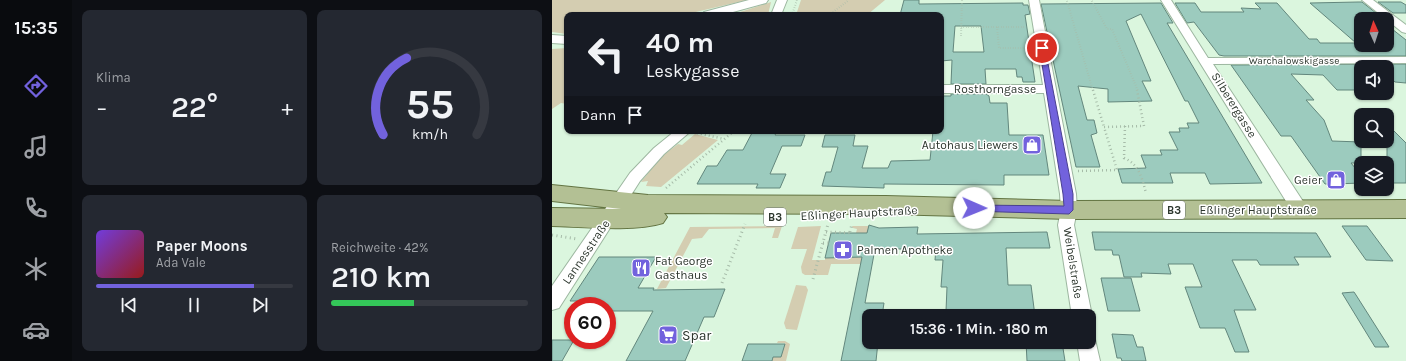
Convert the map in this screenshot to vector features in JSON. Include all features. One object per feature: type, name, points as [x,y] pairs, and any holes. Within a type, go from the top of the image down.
[{"type":"main road","name":"B3","points":[[552,193],[613,210]]},
{"type":"main road","name":"Eßlinger Hauptstraße","points":[[613,210],[630,217],[870,214],[942,208],[1069,210],[1406,209]]},
{"type":"main road","name":"B3","points":[[552,216],[613,210]]},
{"type":"street","points":[[719,12],[762,0]]},
{"type":"street","points":[[777,12],[782,0]]},
{"type":"street","name":"Weibelstraße","points":[[1034,0],[1064,171],[1069,210],[1066,225],[1081,309]]},
{"type":"street","name":"Silberergasse","points":[[1166,0],[1300,210]]},
{"type":"street","points":[[1367,0],[1406,30]]},
{"type":"street","points":[[552,39],[564,40]]},
{"type":"street","name":"Warchalowskigasse","points":[[1206,61],[1406,60]]},
{"type":"street","name":"Rosthorngasse","points":[[944,89],[1050,89]]},
{"type":"street","name":"Lannesstraße","points":[[552,302],[635,177],[659,151],[687,134]]},
{"type":"street","points":[[1088,349],[1090,361]]},
{"type":"path","points":[[793,12],[797,0]]},
{"type":"path","points":[[833,12],[850,0]]},
{"type":"path","points":[[960,36],[962,0]]},
{"type":"path","points":[[1064,171],[1117,170],[1067,1]]},
{"type":"path","points":[[1092,1],[1099,17],[1102,17],[1108,29],[1112,29],[1139,94],[1144,126],[1104,126]]},
{"type":"path","points":[[961,27],[1027,27]]},
{"type":"path","points":[[997,27],[999,48],[1038,48]]},
{"type":"path","points":[[1125,126],[1124,158],[1134,162],[1138,168],[1146,193]]},
{"type":"path","points":[[698,134],[724,140]]},
{"type":"path","points":[[663,190],[731,134]]},
{"type":"path","points":[[722,283],[745,224]]},
{"type":"path","points":[[813,279],[828,224]]},
{"type":"path","points":[[826,232],[851,232],[852,224]]},
{"type":"path","points":[[552,235],[593,241]]},
{"type":"path","points":[[823,243],[829,243]]},
{"type":"shaded area","points":[[552,0],[747,0],[696,12],[564,12],[564,34],[552,32]]},
{"type":"shaded area","points":[[801,0],[885,0],[871,12],[797,12]]},
{"type":"shaded area","points":[[771,2],[769,12],[740,12]]},
{"type":"shaded area","points":[[564,48],[564,104],[561,103],[552,109],[552,49]]},
{"type":"shaded area","points":[[695,134],[718,140],[661,187],[646,186],[648,181],[641,182],[661,157],[678,144],[682,145]]},
{"type":"shaded area","points":[[782,226],[778,238],[772,238],[775,228],[709,229],[702,238],[692,239],[666,288],[657,289],[690,227]]},
{"type":"shaded area","points":[[821,226],[812,260],[857,257],[862,233],[856,233],[857,229],[853,228],[852,226],[869,226],[861,264],[831,264],[828,275],[805,275],[802,273],[801,267],[807,249],[791,249],[798,227]]},
{"type":"shaded area","points":[[796,285],[806,286],[808,290],[797,330],[786,329],[784,323]]},
{"type":"shaded area","points":[[778,341],[785,341],[790,344],[786,361],[772,361],[773,357],[781,357],[785,343],[777,343]]},
{"type":"building","points":[[904,0],[919,0],[919,4],[1023,3],[1023,5],[1028,5],[1030,14],[1025,15],[1035,82],[1023,82],[1022,77],[1017,77],[1016,69],[985,69],[986,84],[951,84],[952,60],[944,61],[944,12],[901,12]],"holes":[[[955,26],[981,26],[984,52],[953,52]]]},
{"type":"building","points":[[1362,2],[1375,12],[1354,12],[1354,41],[1310,3]]},
{"type":"building","points":[[1378,2],[1401,2],[1406,5],[1406,13],[1392,12]]},
{"type":"building","points":[[1161,3],[1173,23],[1167,23],[1262,183],[1210,184],[1205,173],[1170,173],[1173,183],[1122,183],[1118,169],[1146,168],[1141,155],[1162,155],[1160,150],[1178,150],[1169,132],[1180,132],[1179,128],[1189,128],[1187,123],[1199,123],[1188,101],[1185,101],[1141,14],[1126,21],[1151,81],[1142,81],[1152,101],[1108,102],[1108,89],[1078,86],[1087,120],[1094,120],[1097,133],[1091,135],[1100,167],[1076,167],[1041,4]]},
{"type":"building","points":[[1175,3],[1195,3],[1201,12],[1244,12],[1241,8],[1261,9],[1255,3],[1277,3],[1309,39],[1317,39],[1320,43],[1354,43],[1354,52],[1394,52],[1394,31],[1406,40],[1406,56],[1219,55],[1194,22],[1187,23]]},
{"type":"building","points":[[1354,64],[1354,90],[1337,90],[1323,75],[1291,74],[1314,100],[1306,100],[1324,120],[1332,141],[1354,142],[1354,148],[1361,148],[1361,156],[1354,156],[1354,163],[1351,163],[1354,167],[1354,183],[1325,184],[1291,136],[1281,136],[1231,65]]},
{"type":"building","points":[[1394,64],[1406,64],[1406,83],[1394,81]]},
{"type":"building","points":[[951,94],[986,94],[989,96],[990,103],[1007,103],[1009,135],[1043,135],[1049,175],[1004,175],[1004,185],[884,184],[884,188],[822,186],[826,172],[831,172],[838,147],[822,147],[825,135],[855,135],[853,146],[868,146],[862,168],[888,168],[891,161],[930,160],[933,134],[944,134],[944,96],[951,96]]},
{"type":"building","points":[[1394,131],[1406,143],[1406,183],[1394,183],[1394,156],[1387,156],[1387,148],[1394,148]]},
{"type":"building","points":[[751,134],[805,135],[801,146],[782,146],[770,174],[786,174],[780,188],[756,188],[758,184],[697,184],[707,166],[717,166],[727,150],[743,150]]},
{"type":"building","points":[[869,225],[879,228],[918,227],[917,234],[1047,232],[1050,248],[1006,248],[1008,285],[1031,285],[1034,309],[946,309],[947,287],[941,287],[943,260],[935,260],[936,249],[875,249],[865,303],[884,303],[883,309],[862,309],[862,349],[877,349],[876,361],[841,361],[862,257],[825,258],[831,233],[867,233]]},
{"type":"building","points":[[1342,226],[1367,226],[1393,261],[1366,260]]},
{"type":"building","points":[[1092,232],[1316,233],[1331,257],[1294,257],[1299,265],[1260,265],[1257,260],[1232,260],[1256,310],[1234,310],[1249,352],[1235,352],[1225,328],[1200,328],[1185,287],[1202,287],[1193,264],[1168,264],[1171,274],[1141,273],[1142,277],[1124,277],[1119,255],[1113,255],[1112,250],[1095,250]]},
{"type":"building","points":[[599,257],[656,257],[638,288],[654,288],[653,290],[725,289],[714,317],[704,317],[685,361],[626,361],[653,311],[616,311],[616,297],[573,297]]},
{"type":"building","points":[[1101,278],[1131,278],[1140,311],[1108,311]]},
{"type":"building","points":[[1354,292],[1389,347],[1375,347],[1342,293]]},
{"type":"building","points":[[1112,334],[1133,335],[1137,347],[1143,347],[1146,361],[1122,361],[1121,358],[1117,358]]},
{"type":"building","points":[[552,340],[564,340],[564,349],[569,349],[562,361],[552,361]]},
{"type":"building","points":[[748,344],[785,344],[781,357],[773,357],[772,361],[742,361]]},
{"type":"building","points":[[1026,349],[1063,349],[1065,361],[1027,361]]},
{"type":"place","name":"Autohaus Liewers","points":[[1032,145]]},
{"type":"place","name":"Geier","points":[[1336,180]]},
{"type":"place","name":"Palmen Apotheke","points":[[843,250]]},
{"type":"place","name":"Fat George Gasthaus","points":[[641,268]]},
{"type":"place","name":"Spar","points":[[668,335]]},
{"type":"route","points":[[974,208],[1069,210],[1068,194],[1042,48]]}]
